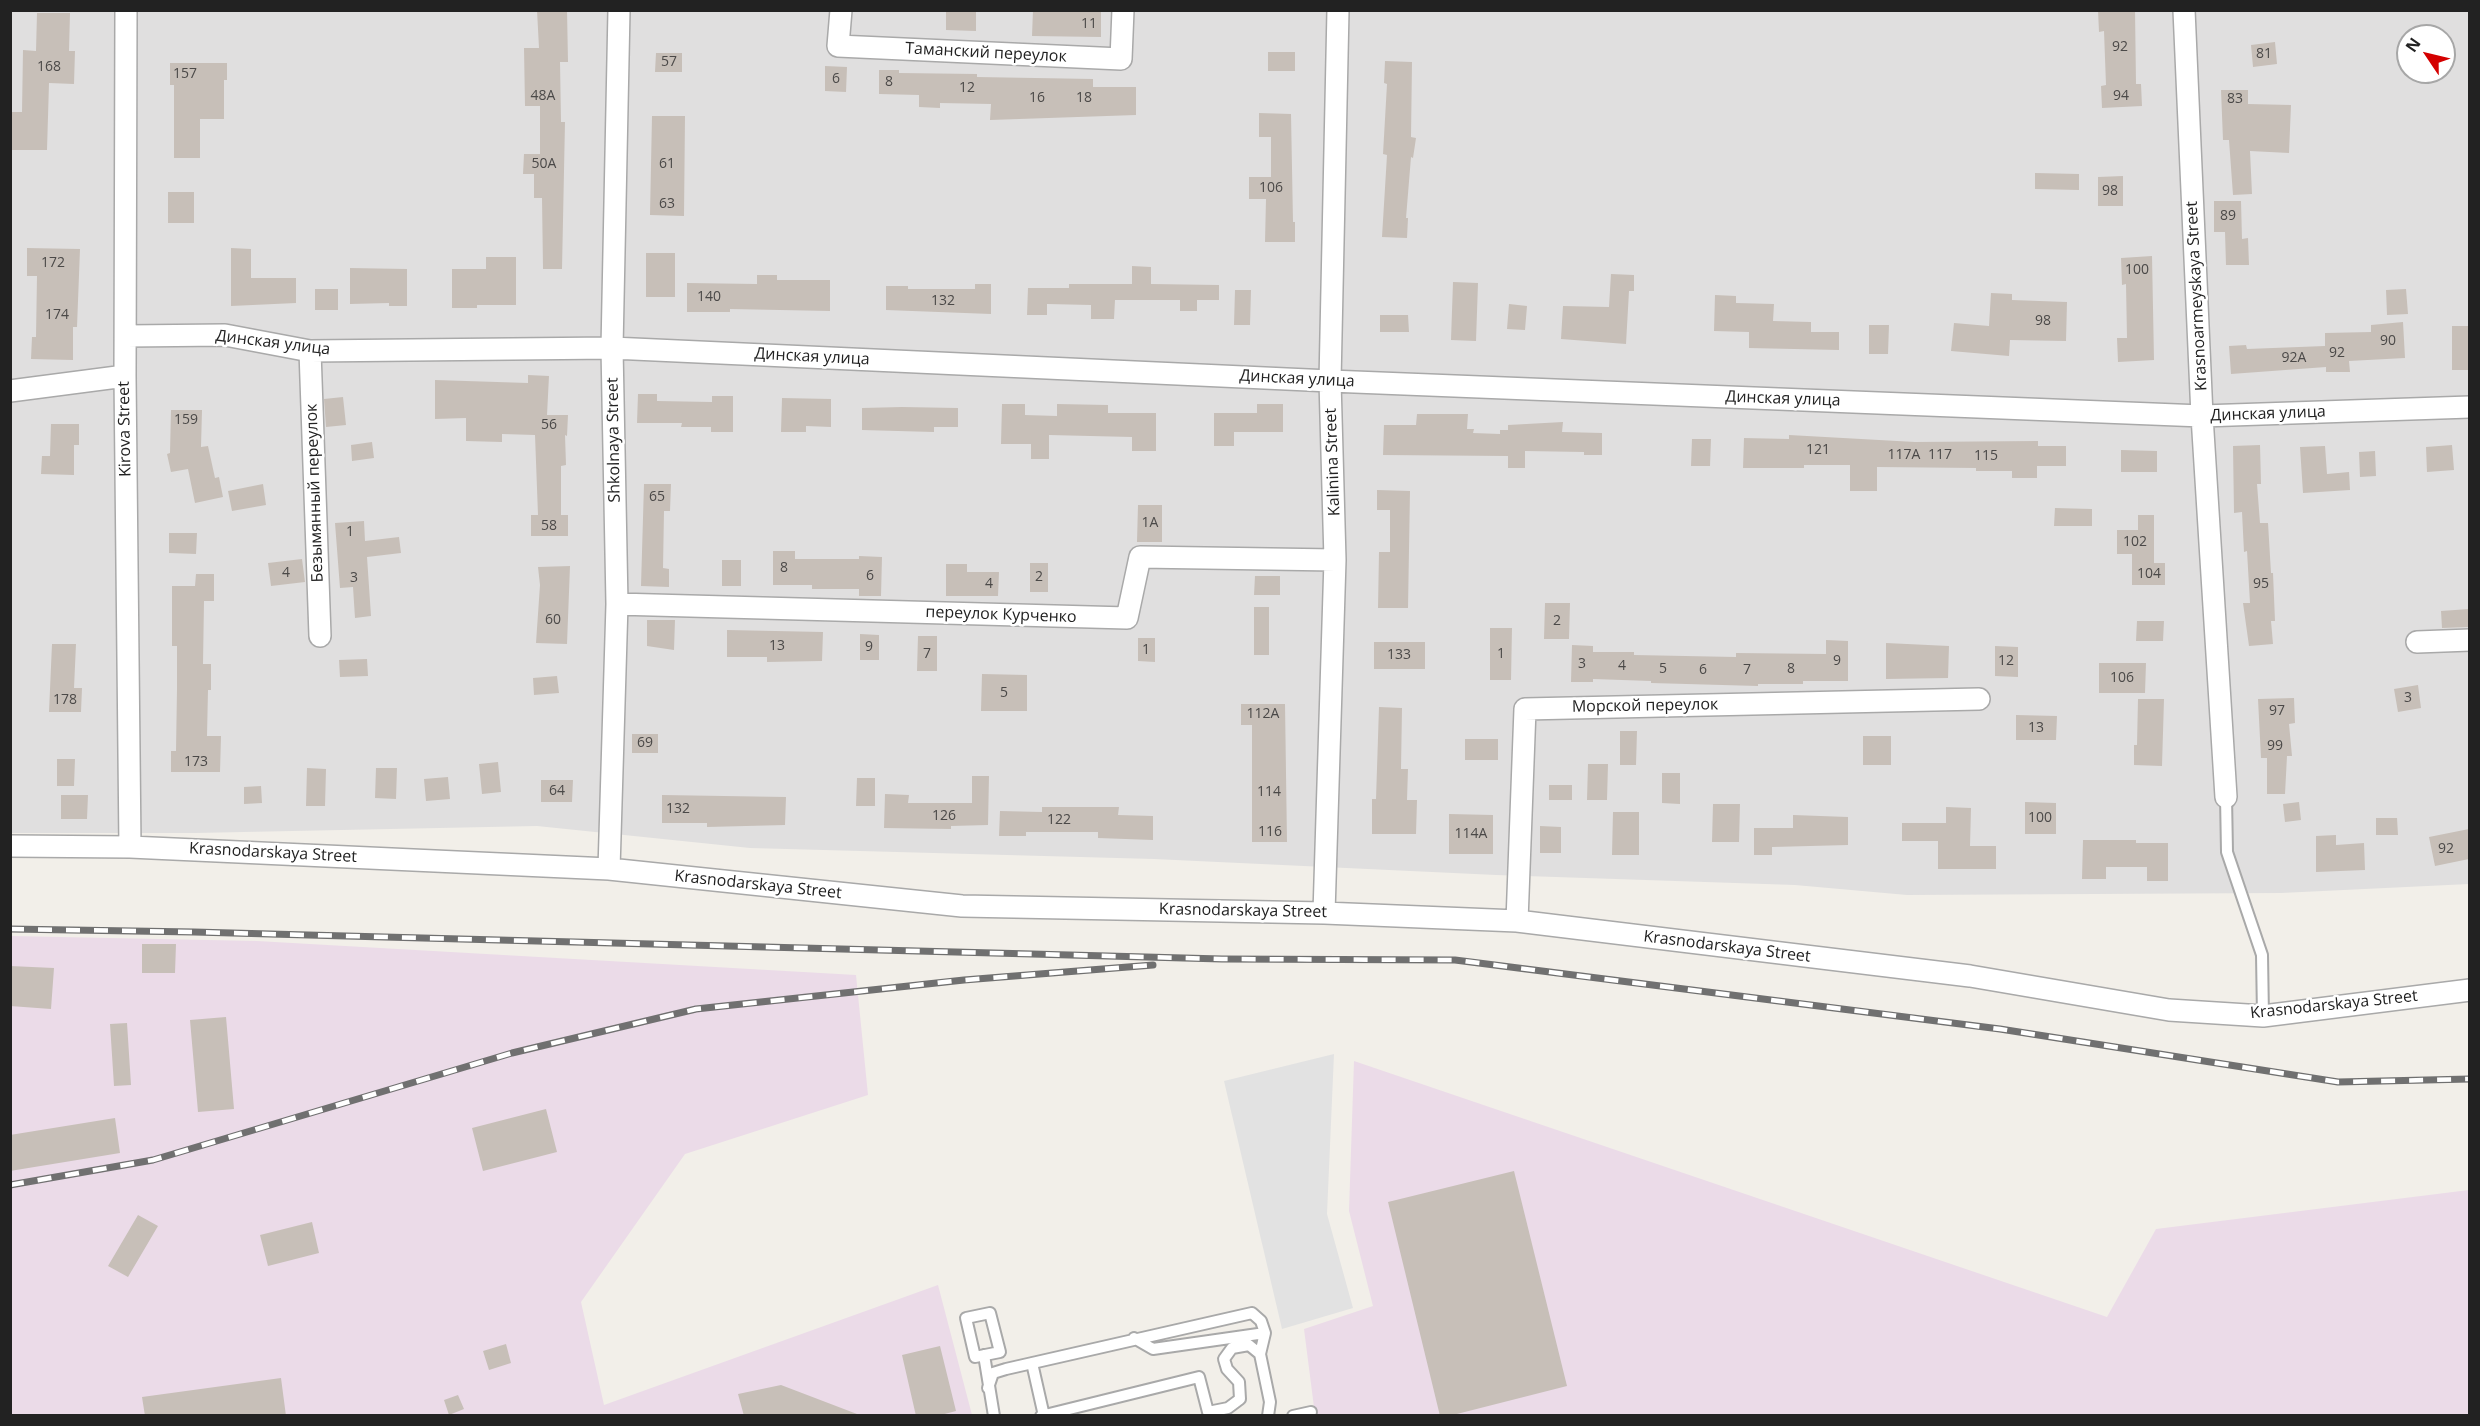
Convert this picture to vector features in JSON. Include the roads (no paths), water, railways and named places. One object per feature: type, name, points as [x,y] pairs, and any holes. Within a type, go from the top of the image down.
[{"type":"street","name":"Kirova Street","points":[[126,10],[124,376],[130,846]]},
{"type":"street","name":"Shkolnaya Street","points":[[609,869],[617,603],[612,348],[619,10]]},
{"type":"street","name":"Таманский переулок","points":[[840,10],[838,46],[1121,58],[1123,10]]},
{"type":"street","name":"Kalinina Street","points":[[1324,913],[1335,560],[1330,381],[1338,10]]},
{"type":"street","name":"Krasnoarmeyskaya Street","points":[[2184,10],[2202,416],[2226,797]]},
{"type":"street","name":"Динская улица","points":[[126,336],[225,335],[310,351],[612,348],[1330,381],[2202,416],[2469,407]]},
{"type":"street","name":"Безымянный переулок","points":[[310,351],[320,636]]},
{"type":"street","points":[[10,391],[124,376]]},
{"type":"street","name":"переулок Курченко","points":[[617,603],[1127,618],[1140,557],[1335,560]]},
{"type":"street","points":[[2417,642],[2469,640]]},
{"type":"street","name":"Морской переулок","points":[[1517,921],[1525,709],[1979,699]]},
{"type":"street","name":"Krasnodarskaya Street","points":[[10,846],[130,846],[609,869],[962,906],[1324,913],[1517,921],[1970,976],[2169,1010],[2262,1016],[2469,990]]},
{"type":"lane","points":[[2226,797],[2227,852],[2262,955],[2262,1016]]},
{"type":"lane","points":[[988,1388],[993,1373],[1006,1369],[1134,1338],[1252,1313],[1261,1321],[1265,1333],[1260,1354],[1270,1402],[1268,1416]]},
{"type":"lane","points":[[1134,1338],[1153,1349],[1265,1333]]},
{"type":"lane","points":[[1032,1363],[1043,1415],[1199,1377],[1208,1412],[1228,1408],[1240,1399],[1239,1382],[1227,1369],[1224,1359],[1232,1348],[1249,1345],[1260,1354]]},
{"type":"lane","points":[[994,1416],[988,1388],[988,1354],[1006,1369]]},
{"type":"lane","points":[[1293,1416],[1311,1412]]},
{"type":"railway","points":[[10,929],[1222,959],[1455,960],[2000,1029],[2338,1082],[2470,1079]]},
{"type":"railway","points":[[10,1185],[153,1160],[512,1053],[696,1009],[964,980],[1153,965]]}]
